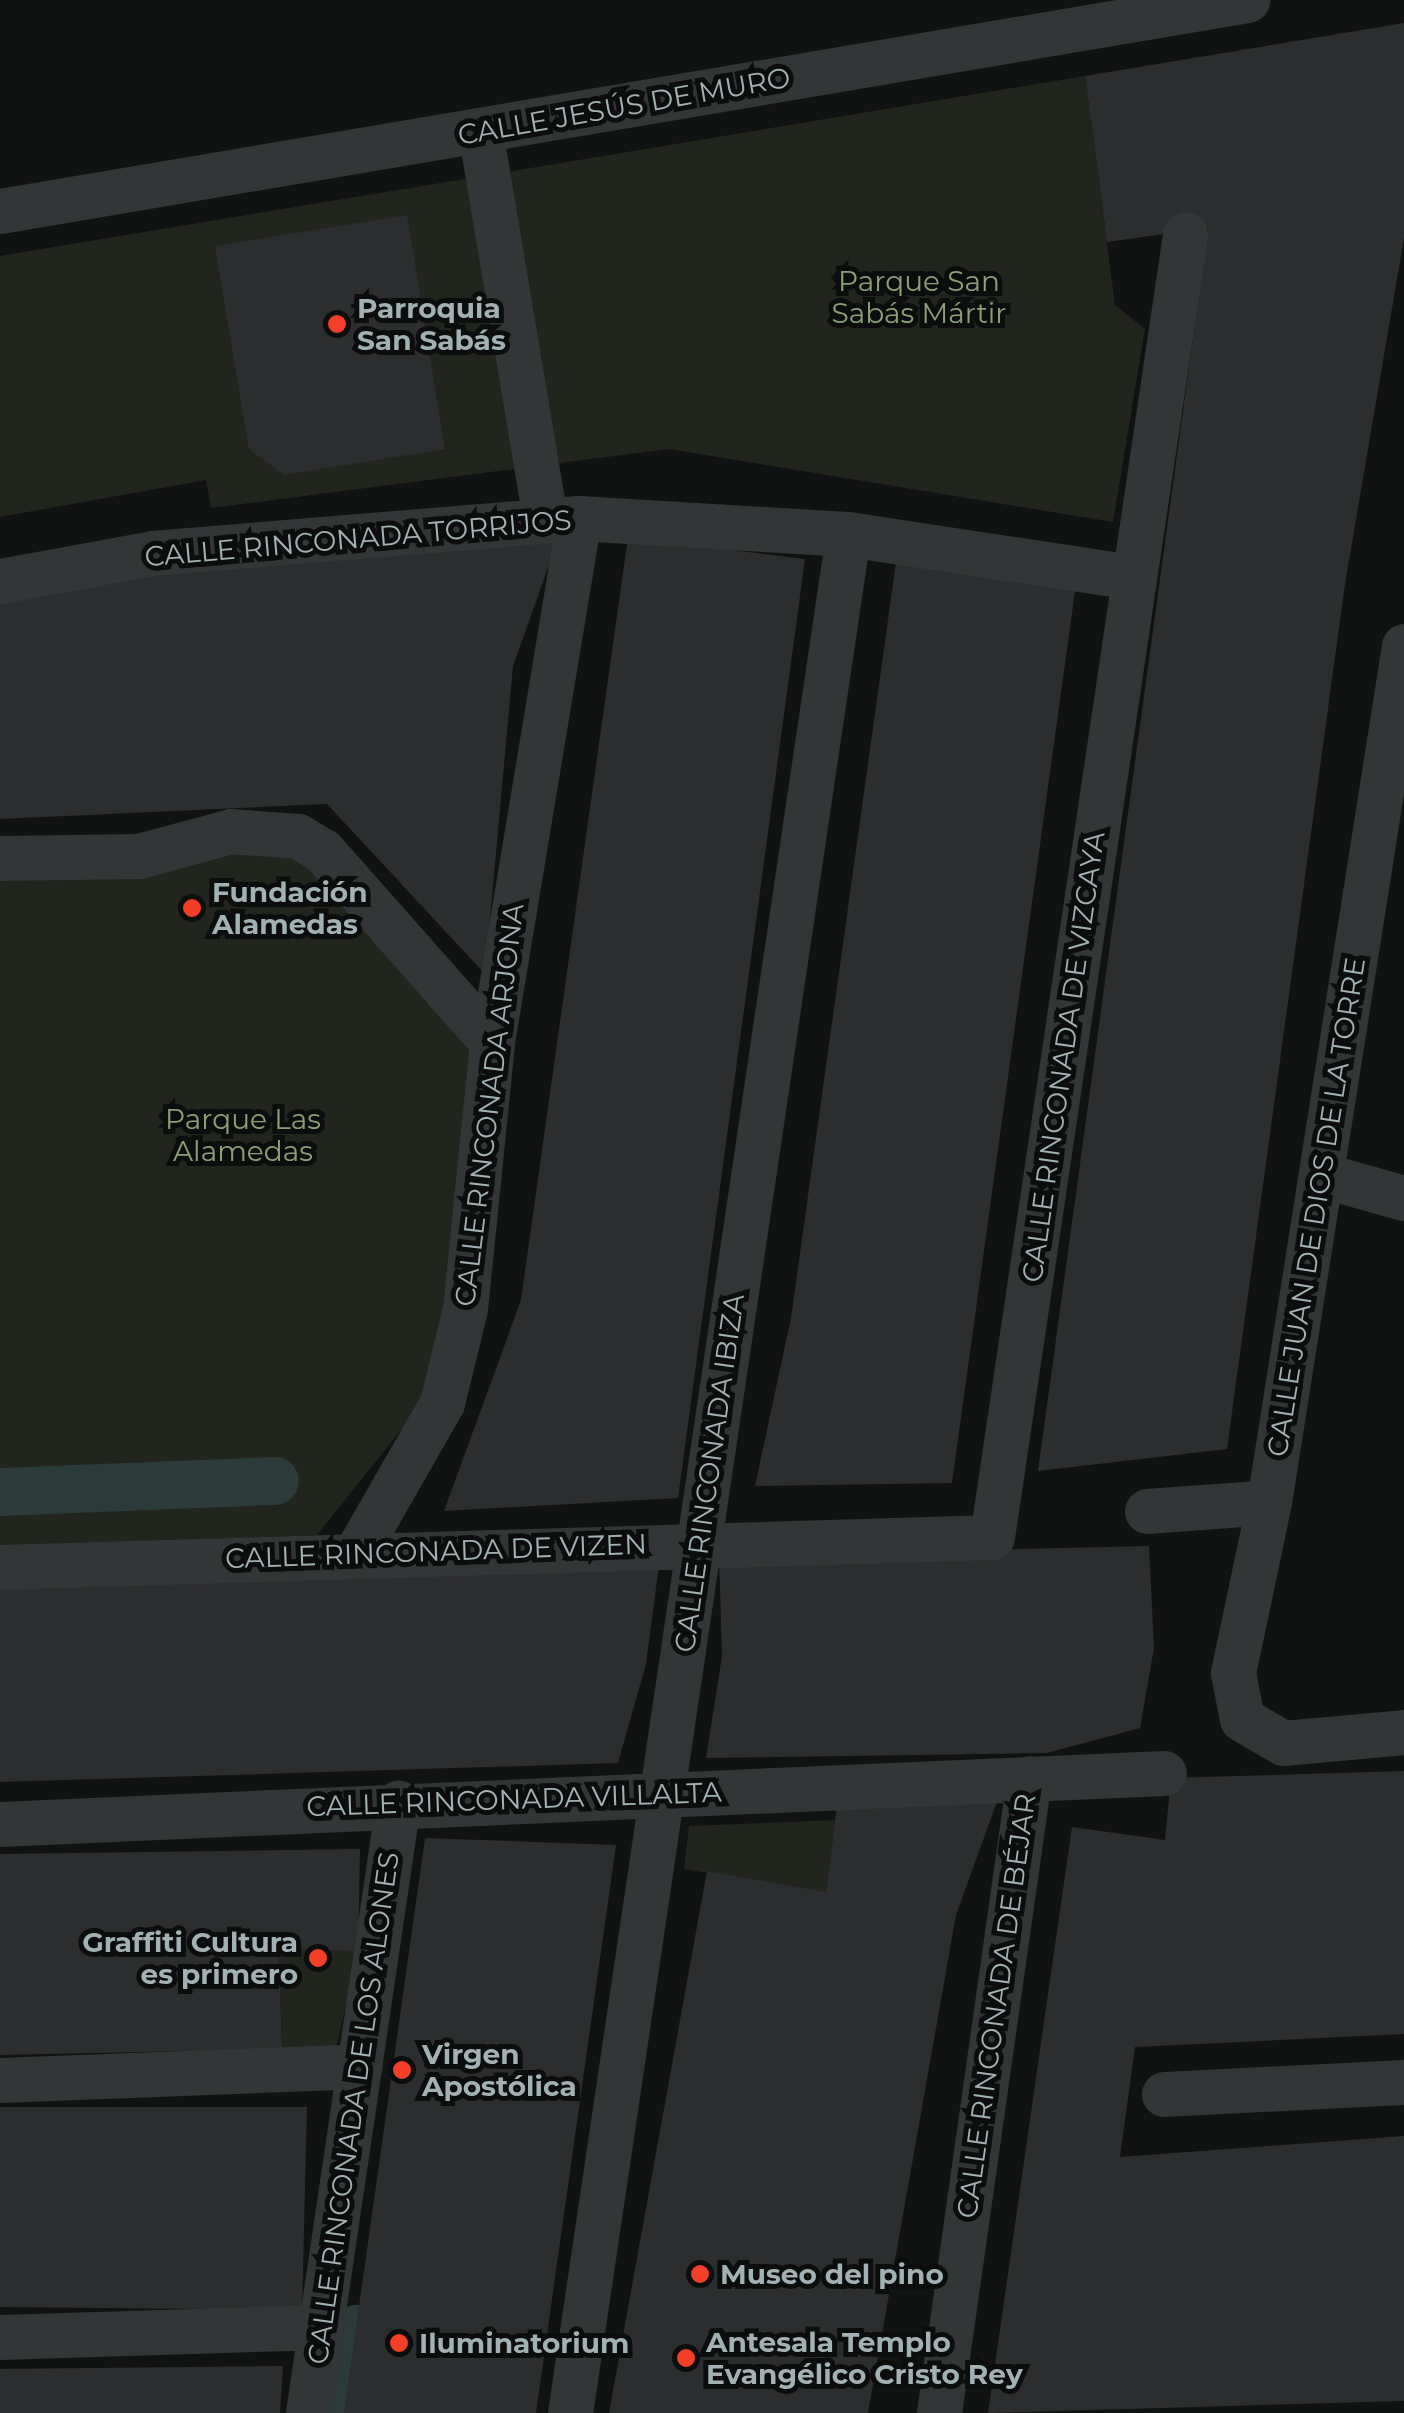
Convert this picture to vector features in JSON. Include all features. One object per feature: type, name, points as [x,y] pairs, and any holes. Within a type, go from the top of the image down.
[{"type":"street","name":"CALLE JESÚS DE MURO","points":[[0,211],[1248,0]]},
{"type":"street","name":"CALLE RINCONADA ARJONA","points":[[356,1553],[442,1404],[465,1309],[492,1042],[562,518],[480,130]]},
{"type":"street","name":"CALLE RINCONADA DE VIZCAYA","points":[[992,1537],[1185,234]]},
{"type":"street","name":"CALLE RINCONADA TORRIJOS","points":[[0,580],[152,554],[562,518],[848,534],[1134,577]]},
{"type":"street","name":"CALLE RINCONADA IBIZA","points":[[570,2413],[848,534]]},
{"type":"street","name":"CALLE JUAN DE DIOS DE LA TORRE","points":[[1404,646],[1395,777],[1322,1175],[1269,1502],[1233,1672],[1242,1719],[1283,1743],[1404,1732]]},
{"type":"street","points":[[0,858],[139,856],[230,832],[298,836],[323,851],[492,1042]]},
{"type":"street","points":[[1322,1175],[1404,1198]]},
{"type":"street","points":[[1148,1510],[1269,1502]]},
{"type":"street","name":"CALLE RINCONADA DE VIZEN","points":[[0,1567],[356,1553],[992,1537]]},
{"type":"street","name":"CALLE RINCONADA VILLALTA","points":[[0,1824],[398,1803],[1164,1773]]},
{"type":"street","name":"CALLE RINCONADA DE BÉJAR","points":[[939,2413],[1029,1778]]},
{"type":"street","name":"CALLE RINCONADA DE LOS ALONES","points":[[308,2413],[398,1803]]},
{"type":"street","points":[[0,2080],[360,2066]]},
{"type":"street","points":[[1164,2094],[1404,2082]]},
{"type":"street","points":[[0,2337],[321,2328]]},
{"type":"green space","name":"Parque San Sabás Mártir","points":[[1085,76],[1115,305],[1145,329],[1113,522],[669,449],[211,508],[206,480],[0,517],[0,256]]},
{"type":"green space","name":"Parque Las Alamedas","points":[[240,837],[324,865],[489,1046],[429,1395],[317,1535],[0,1547],[0,869]]},
{"type":"green space","points":[[835,1820],[826,1892],[684,1869],[689,1826]]},
{"type":"green space","points":[[279,1949],[358,1951],[336,2050],[282,2049]]},
{"type":"building","points":[[1404,23],[1404,238],[1345,584],[1227,1449],[1038,1471],[1208,228],[1107,242],[1085,76]]},
{"type":"building","points":[[407,215],[445,449],[284,475],[249,449],[215,246]]},
{"type":"building","points":[[559,537],[513,666],[485,974],[327,804],[0,819],[0,594],[151,571]]},
{"type":"building","points":[[628,537],[805,559],[678,1498],[444,1511],[521,1300]]},
{"type":"building","points":[[897,555],[1076,584],[952,1483],[755,1486],[791,1318]]},
{"type":"building","points":[[1149,1546],[1154,1648],[1140,1728],[1047,1753],[706,1758],[722,1656],[719,1556]]},
{"type":"building","points":[[659,1565],[646,1664],[618,1763],[0,1782],[0,1585]]},
{"type":"building","points":[[1404,1771],[1404,2034],[1135,2047],[1120,2157],[1404,2136],[1404,2401],[988,2413],[1072,1827],[1165,1840],[1171,1778]]},
{"type":"building","points":[[998,1799],[956,1915],[868,2413],[609,2413],[707,1871],[826,1892],[837,1805]]},
{"type":"building","points":[[425,1838],[616,1845],[536,2413],[344,2413]]},
{"type":"building","points":[[360,1849],[358,1951],[279,1949],[282,2049],[0,2055],[0,1854]]},
{"type":"building","points":[[0,2107],[307,2107],[302,2310],[0,2307]]},
{"type":"building","points":[[283,2366],[280,2413],[0,2413],[0,2369]]},
{"type":"waterway","points":[[0,1492],[275,1481]]},
{"type":"waterway","points":[[339,2413],[357,2329]]},
{"type":"place","name":"Parroquia San Sabás","points":[[337,324]]},
{"type":"place","name":"Fundación Alamedas","points":[[192,908]]},
{"type":"place","name":"Graffiti Cultura es primero","points":[[318,1958]]},
{"type":"place","name":"Virgen Apostólica","points":[[402,2070]]},
{"type":"place","name":"Museo del pino","points":[[700,2274]]},
{"type":"place","name":"Iluminatorium","points":[[399,2343]]},
{"type":"place","name":"Antesala Templo Evangélico Cristo Rey","points":[[686,2358]]}]
